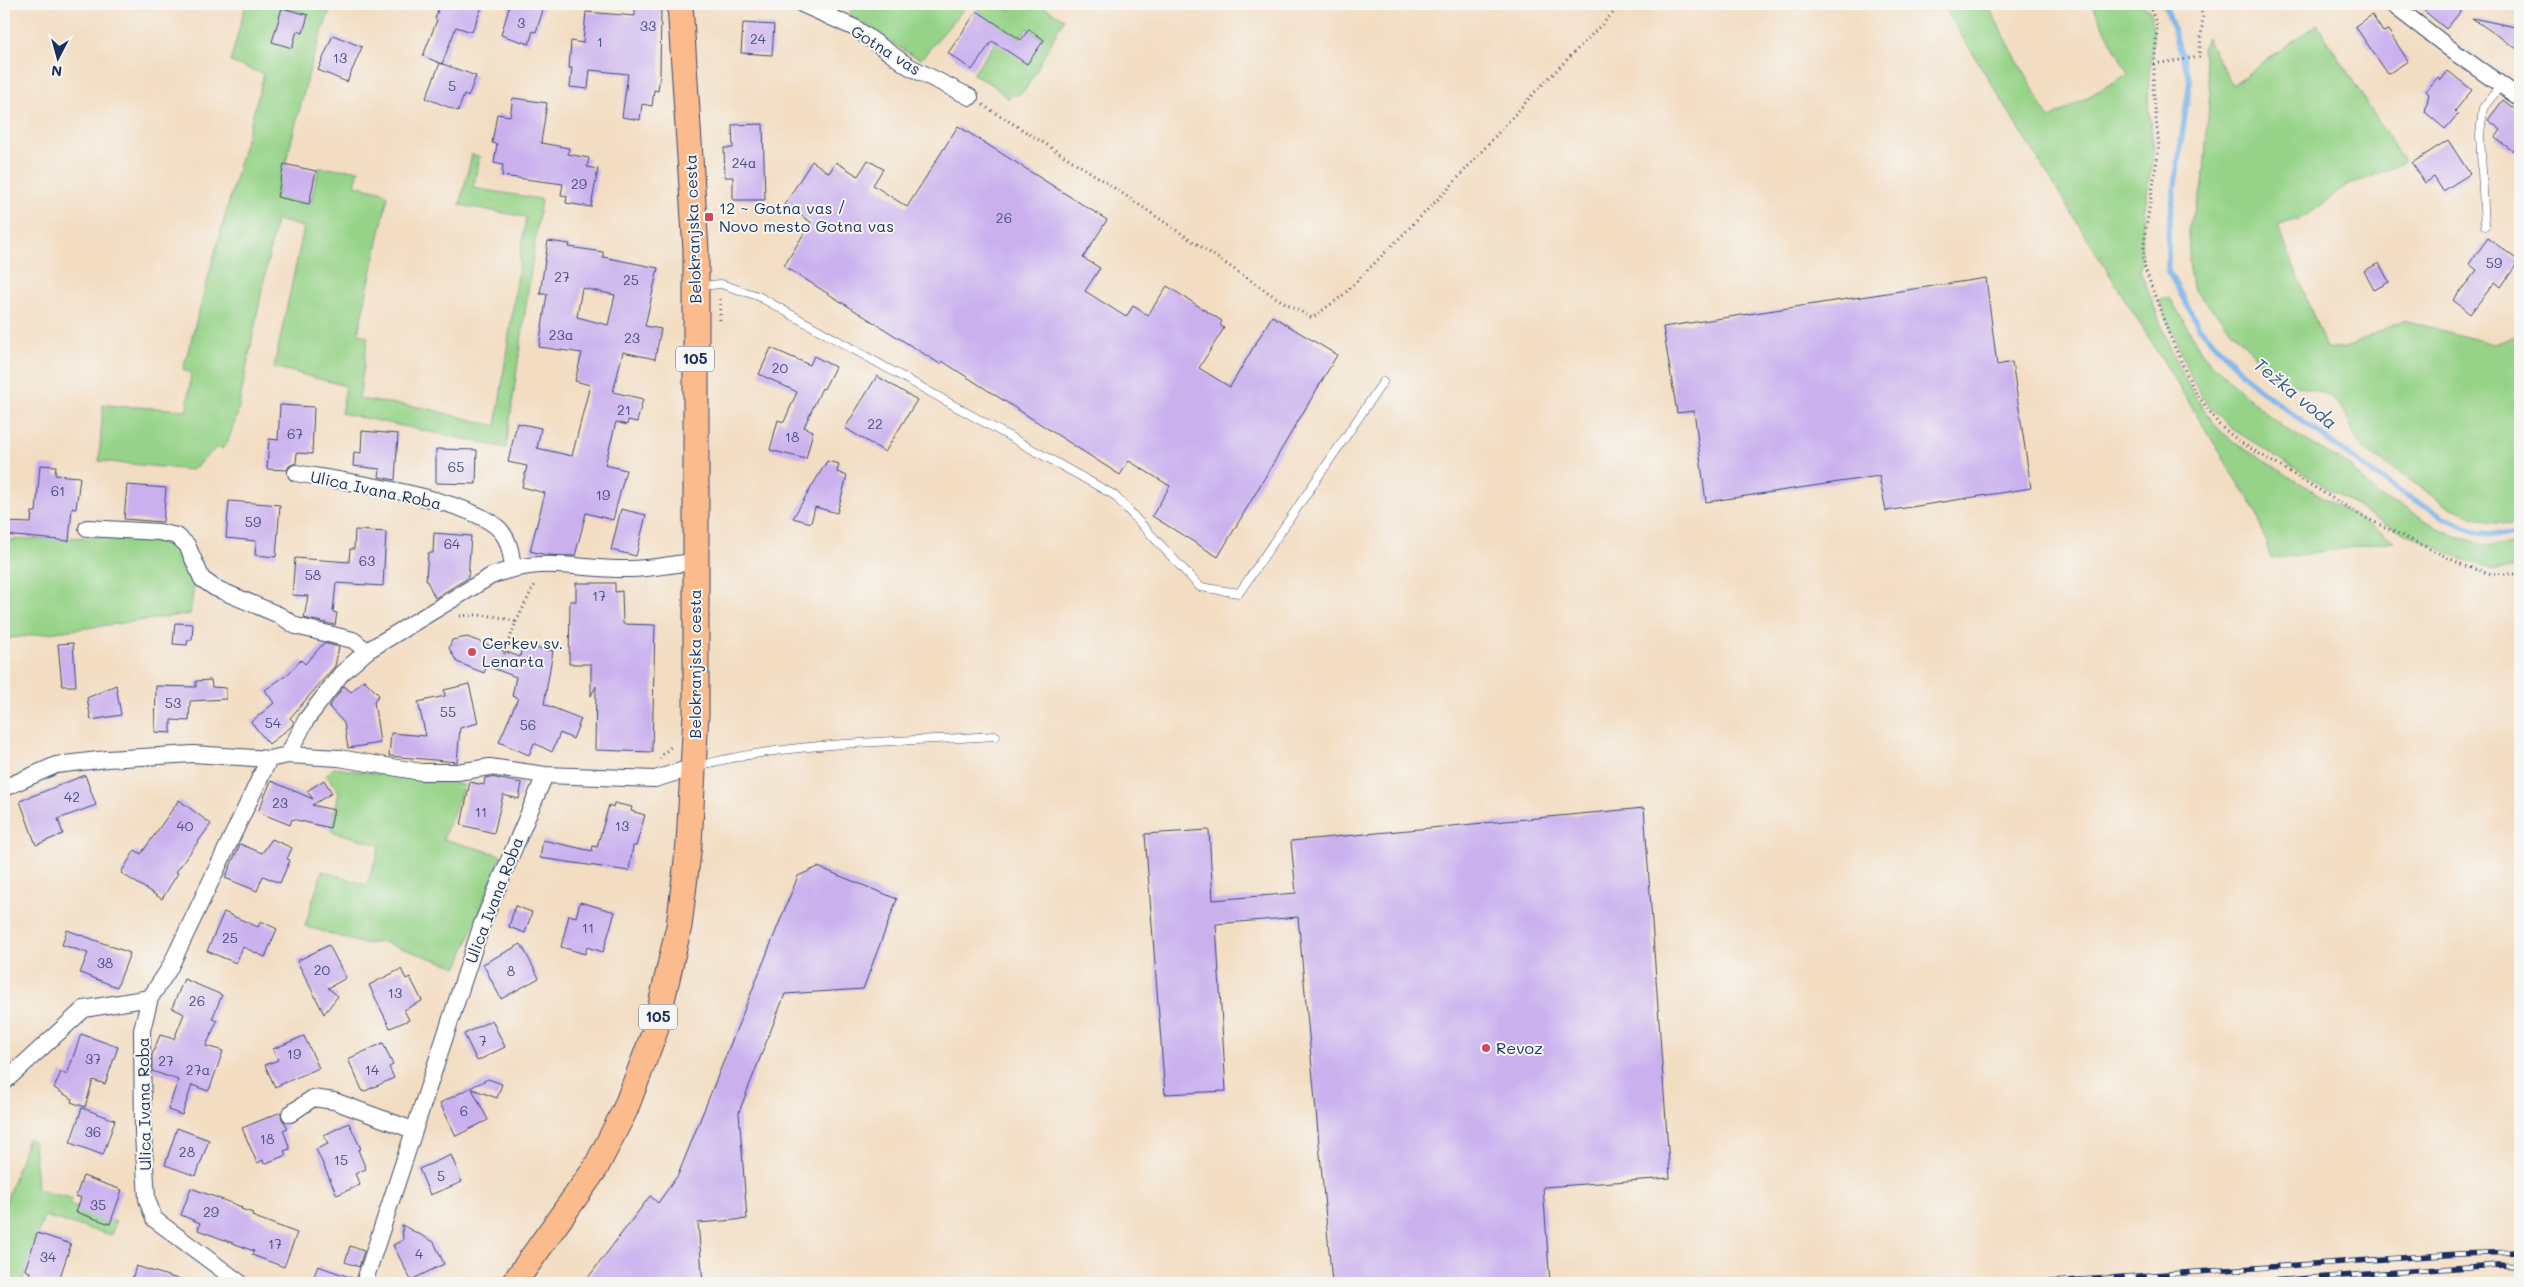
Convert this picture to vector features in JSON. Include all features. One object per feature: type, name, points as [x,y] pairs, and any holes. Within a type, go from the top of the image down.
[{"type":"main road","name":"Belokranjska cesta","points":[[514,1283],[595,1169],[625,1110],[655,1031],[679,926],[689,844],[696,714],[694,562],[696,250],[690,131],[680,4]]},
{"type":"street","name":"Gotna vas","points":[[802,4],[855,28],[908,66],[970,97]]},
{"type":"street","points":[[2392,4],[2520,98]]},
{"type":"street","name":"Ulica Ivana Roba","points":[[296,473],[418,496],[482,516],[501,532],[510,548],[513,567]]},
{"type":"street","points":[[87,528],[159,532],[177,536],[187,545],[202,578],[215,588],[279,615],[296,626],[353,640],[367,651]]},
{"type":"street","points":[[288,755],[306,720],[341,674],[367,651],[491,576],[513,567],[545,563],[627,569],[694,562]]},
{"type":"street","points":[[4,788],[56,766],[107,759],[193,754],[269,759],[288,755],[339,758],[421,772],[457,772],[490,767],[545,775],[655,779],[694,767]]},
{"type":"street","name":"Ulica Ivana Roba","points":[[240,1283],[154,1219],[147,1199],[143,1134],[142,1030],[150,998],[169,969],[269,759]]},
{"type":"street","name":"Ulica Ivana Roba","points":[[364,1283],[482,924],[545,775]]},
{"type":"street","points":[[4,1082],[84,1009],[150,998]]},
{"type":"street","points":[[290,1114],[313,1098],[334,1101],[413,1130]]},
{"type":"lane","points":[[2485,226],[2480,135],[2482,108],[2501,85]]},
{"type":"lane","points":[[696,287],[720,284],[758,296],[1114,495],[1200,588],[1239,593],[1383,382]]},
{"type":"lane","points":[[694,767],[734,756],[996,736]]},
{"type":"path","points":[[970,97],[1098,177],[1275,297],[1312,318],[1342,296],[1448,189],[1532,94],[1622,4]]},
{"type":"path","points":[[2143,4],[2151,10],[2157,25],[2153,87],[2158,148],[2146,228],[2145,268],[2168,332],[2194,390],[2220,426],[2240,442],[2360,515],[2465,566],[2492,574],[2520,574]]},
{"type":"path","points":[[2154,64],[2199,57],[2203,16],[2198,4]]},
{"type":"path","points":[[500,665],[516,622],[545,563]]},
{"type":"path","points":[[456,617],[476,614],[501,616],[516,622]]},
{"type":"path","points":[[655,779],[662,755],[679,740]]},
{"type":"green space","points":[[246,4],[332,4],[312,61],[277,196],[310,204],[319,168],[359,170],[355,185],[384,192],[388,196],[358,333],[368,337],[359,399],[425,408],[496,426],[526,217],[460,205],[472,154],[480,157],[473,188],[541,199],[506,448],[341,413],[346,386],[274,367],[304,227],[276,220],[237,415],[228,441],[222,449],[217,447],[192,470],[99,461],[103,405],[187,410],[191,373],[183,369],[264,74],[230,62]],"holes":[[[283,8],[302,12],[302,14],[272,42]]]},
{"type":"green space","points":[[854,4],[968,4],[921,59],[849,15]]},
{"type":"green space","points":[[978,4],[998,4],[1010,10],[1016,4],[1039,4],[1064,19],[1026,89],[1017,95],[1012,94],[1008,99],[993,85],[973,74],[1003,32],[975,8]],"holes":[[[1027,28],[1043,39],[1027,63],[1011,51]]]},
{"type":"green space","points":[[1942,4],[1987,4],[2049,119],[2128,74],[2092,4],[2141,4],[2150,11],[2154,30],[2148,106],[2154,149],[2143,220],[2140,270],[2169,345],[2190,389],[2218,429],[2238,445],[2395,541],[2271,559],[2256,511]]},
{"type":"green space","points":[[2317,24],[2404,162],[2369,178],[2348,184],[2308,215],[2278,226],[2326,348],[2343,349],[2403,320],[2493,344],[2520,336],[2520,526],[2488,522],[2450,507],[2368,452],[2357,439],[2339,404],[2323,393],[2273,381],[2251,351],[2194,290],[2190,276],[2188,230],[2203,185],[2210,91],[2202,49],[2207,38],[2232,85]]},
{"type":"green space","points":[[2170,298],[2204,356],[2245,395],[2284,428],[2347,464],[2379,497],[2408,509],[2444,532],[2484,545],[2520,545],[2520,569],[2494,569],[2470,562],[2383,523],[2234,430],[2208,405],[2194,383],[2159,300]]},
{"type":"green space","points":[[124,536],[154,537],[181,545],[195,579],[190,614],[4,639],[4,540]]},
{"type":"green space","points":[[334,768],[464,785],[443,839],[501,855],[458,967],[382,942],[364,944],[305,926],[322,871],[367,885],[380,845],[331,831],[339,792],[326,775]]},
{"type":"green space","points":[[28,1138],[34,1142],[37,1190],[72,1198],[70,1205],[116,1222],[111,1235],[44,1216],[22,1283],[4,1283],[4,1201],[6,1202]]},
{"type":"building","points":[[440,4],[483,4],[472,32],[456,27],[442,64],[423,56],[437,20],[435,19]]},
{"type":"building","points":[[510,4],[545,4],[536,32],[533,31],[529,44],[501,35]]},
{"type":"building","points":[[2416,4],[2467,4],[2446,29]]},
{"type":"building","points":[[635,6],[661,6],[658,91],[654,90],[652,106],[642,104],[640,120],[622,117],[628,74],[590,70],[588,89],[570,87],[572,68],[569,68],[571,41],[583,43],[586,12],[635,16]]},
{"type":"building","points":[[282,8],[308,15],[303,33],[297,31],[292,48],[272,42]]},
{"type":"building","points":[[977,11],[1021,40],[1029,29],[1044,40],[1027,64],[992,41],[972,70],[948,53]]},
{"type":"building","points":[[2372,15],[2383,32],[2388,30],[2408,61],[2388,74],[2355,26]]},
{"type":"building","points":[[2472,18],[2520,28],[2520,51]]},
{"type":"building","points":[[743,23],[774,25],[772,55],[741,53]]},
{"type":"building","points":[[333,35],[362,47],[347,82],[318,70]]},
{"type":"building","points":[[440,63],[476,76],[468,97],[464,95],[458,111],[426,98]]},
{"type":"building","points":[[2448,71],[2472,90],[2455,111],[2458,114],[2445,129],[2425,112],[2429,94],[2426,91],[2438,77],[2441,80]]},
{"type":"building","points":[[513,98],[547,103],[541,143],[569,148],[568,154],[589,158],[587,167],[598,169],[591,207],[566,203],[567,196],[561,195],[563,184],[502,176],[503,165],[494,163],[497,144],[492,143],[497,114],[510,116]]},
{"type":"building","points":[[2503,100],[2520,113],[2520,142],[2513,151],[2495,138],[2501,130],[2488,120]]},
{"type":"building","points":[[763,124],[765,200],[733,200],[733,177],[725,177],[724,148],[733,148],[732,125]]},
{"type":"building","points":[[958,126],[1107,220],[1083,258],[1100,268],[1085,291],[1126,317],[1133,306],[1148,315],[1167,286],[1222,321],[1220,325],[1224,328],[1199,368],[1230,387],[1272,316],[1337,355],[1218,557],[1152,516],[1170,486],[1129,461],[1120,475],[942,361],[940,364],[784,266],[811,222],[784,205],[812,161],[829,173],[836,162],[858,176],[868,160],[883,169],[873,185],[907,207]]},
{"type":"building","points":[[2448,140],[2470,174],[2443,191],[2434,177],[2425,183],[2412,163]]},
{"type":"building","points":[[284,164],[316,171],[309,204],[277,197]]},
{"type":"building","points":[[2488,238],[2519,261],[2501,287],[2495,282],[2470,314],[2453,300],[2477,270],[2469,264]]},
{"type":"building","points":[[548,241],[570,244],[569,247],[603,252],[603,257],[658,268],[645,326],[661,329],[655,359],[623,352],[613,392],[643,399],[637,422],[628,420],[627,425],[616,422],[605,465],[626,470],[613,520],[586,513],[575,556],[546,555],[530,551],[545,493],[522,487],[527,466],[508,462],[517,423],[541,428],[537,448],[572,456],[590,385],[575,381],[582,353],[539,347],[547,294],[540,294]],"holes":[[[582,288],[615,295],[608,325],[577,317]]]},
{"type":"building","points":[[2379,263],[2389,282],[2374,290],[2364,271]]},
{"type":"building","points":[[1986,278],[1997,365],[2012,362],[2031,488],[1886,511],[1879,476],[1706,502],[1694,411],[1677,413],[1663,327]]},
{"type":"building","points":[[771,348],[810,365],[814,356],[835,367],[824,389],[822,388],[804,427],[813,431],[806,459],[770,450],[778,420],[784,422],[797,392],[759,374]]},
{"type":"building","points":[[877,376],[917,400],[885,452],[845,428]]},
{"type":"building","points":[[280,405],[314,407],[312,454],[297,453],[296,463],[289,466],[287,470],[267,469],[269,439],[278,440]]},
{"type":"building","points":[[362,431],[398,434],[395,480],[379,477],[380,469],[353,466],[354,452],[361,453]]},
{"type":"building","points":[[436,449],[477,450],[476,484],[436,483]]},
{"type":"building","points":[[827,461],[839,464],[837,472],[847,476],[837,513],[815,507],[811,523],[793,518]]},
{"type":"building","points":[[40,465],[56,466],[55,475],[80,477],[76,509],[72,508],[69,541],[4,535],[4,522],[31,523],[32,512],[36,512]]},
{"type":"building","points":[[127,485],[166,488],[163,522],[124,519]]},
{"type":"building","points":[[229,501],[280,505],[276,557],[255,555],[256,541],[226,538]]},
{"type":"building","points":[[621,509],[646,515],[636,556],[611,550]]},
{"type":"building","points":[[355,530],[386,532],[383,586],[336,583],[333,612],[337,613],[335,625],[304,618],[308,596],[292,595],[295,558],[349,562],[350,549],[354,549]]},
{"type":"building","points":[[434,533],[471,536],[468,578],[435,598],[426,579],[428,553],[433,553]]},
{"type":"building","points":[[576,583],[615,583],[615,592],[622,591],[623,624],[655,625],[652,752],[595,750],[596,686],[591,696],[591,664],[569,664],[570,601],[576,601]]},
{"type":"building","points":[[175,623],[193,624],[192,640],[188,640],[187,645],[173,644]]},
{"type":"building","points":[[467,637],[520,657],[522,645],[553,651],[544,704],[581,719],[573,739],[560,733],[552,752],[534,743],[529,755],[499,742],[518,698],[512,696],[516,677],[487,666],[484,673],[457,662],[449,648],[452,640]]},
{"type":"building","points":[[73,643],[76,686],[62,686],[58,644]]},
{"type":"building","points":[[324,643],[339,647],[335,666],[290,718],[294,722],[292,726],[269,744],[251,722],[274,703],[265,690],[288,674],[301,660],[305,664]]},
{"type":"building","points":[[211,680],[212,687],[226,688],[226,699],[190,701],[189,721],[171,720],[171,733],[155,732],[156,686],[196,687],[196,681]]},
{"type":"building","points":[[364,680],[379,695],[374,701],[380,743],[348,748],[344,723],[329,707],[344,686],[351,692]]},
{"type":"building","points":[[469,684],[478,723],[460,728],[457,762],[389,756],[391,733],[426,736],[418,702],[445,696],[444,690]]},
{"type":"building","points":[[116,685],[121,715],[91,720],[87,698]]},
{"type":"building","points":[[85,775],[96,805],[58,819],[63,834],[36,845],[20,801]]},
{"type":"building","points":[[490,777],[522,783],[519,799],[503,795],[494,833],[461,825],[470,782],[484,785],[485,778]]},
{"type":"building","points":[[324,780],[332,793],[312,805],[334,810],[330,828],[292,819],[290,825],[258,812],[271,781],[313,799],[307,791]]},
{"type":"building","points":[[179,800],[211,824],[176,872],[178,873],[162,899],[121,873],[135,850],[141,854]]},
{"type":"building","points":[[614,803],[632,807],[631,811],[645,815],[636,846],[633,846],[629,871],[540,858],[543,840],[592,851],[593,846],[597,847],[609,805],[613,807]]},
{"type":"building","name":"Revoz","points":[[1644,808],[1670,1178],[1543,1187],[1550,1283],[1332,1283],[1298,917],[1216,924],[1226,1091],[1165,1094],[1145,834],[1209,830],[1213,900],[1296,893],[1291,841]]},
{"type":"building","points":[[272,839],[292,848],[287,859],[290,860],[280,883],[263,876],[257,891],[225,878],[240,844],[262,853]]},
{"type":"building","points":[[818,867],[897,899],[863,989],[785,994],[739,1112],[747,1219],[698,1223],[703,1283],[584,1283],[650,1196],[658,1203],[678,1175],[798,876]]},
{"type":"building","points":[[580,902],[615,912],[603,952],[587,947],[585,954],[561,947],[569,915],[576,917]]},
{"type":"building","points":[[515,906],[532,912],[525,933],[509,927]]},
{"type":"building","points":[[224,912],[258,927],[261,921],[277,929],[265,957],[243,947],[236,963],[207,951]]},
{"type":"building","points":[[67,930],[130,953],[117,987],[80,973],[88,953],[62,945]]},
{"type":"building","points":[[521,944],[539,978],[501,999],[483,964]]},
{"type":"building","points":[[329,945],[346,978],[328,988],[338,996],[324,1014],[297,961]]},
{"type":"building","points":[[401,969],[406,979],[410,977],[422,1001],[404,1010],[409,1020],[390,1028],[369,985]]},
{"type":"building","points":[[184,979],[222,995],[212,1019],[217,1021],[206,1046],[223,1051],[210,1088],[208,1091],[192,1085],[182,1115],[168,1110],[178,1080],[152,1071],[152,1055],[160,1035],[174,1039],[184,1014],[172,1008]]},
{"type":"building","points":[[492,1020],[505,1047],[477,1061],[464,1034]]},
{"type":"building","points":[[81,1034],[118,1047],[105,1084],[93,1080],[85,1107],[71,1102],[72,1099],[54,1088],[61,1072],[67,1075]]},
{"type":"building","points":[[304,1036],[319,1068],[275,1087],[265,1065],[278,1060],[273,1049]]},
{"type":"building","points":[[383,1043],[393,1065],[389,1067],[394,1078],[363,1092],[348,1059]]},
{"type":"building","points":[[488,1079],[502,1084],[497,1098],[472,1089],[488,1120],[456,1136],[440,1103]]},
{"type":"building","points":[[82,1108],[115,1120],[103,1155],[70,1143]]},
{"type":"building","points":[[281,1112],[282,1119],[288,1128],[283,1130],[290,1149],[284,1151],[286,1155],[264,1164],[263,1160],[257,1163],[242,1128]]},
{"type":"building","points":[[349,1123],[361,1149],[358,1150],[366,1169],[355,1174],[360,1185],[337,1195],[316,1149],[328,1144],[324,1135]]},
{"type":"building","points":[[177,1128],[209,1140],[196,1176],[165,1165]]},
{"type":"building","points":[[451,1155],[462,1182],[430,1195],[419,1169]]},
{"type":"building","points":[[83,1176],[122,1190],[110,1224],[76,1212],[81,1198],[76,1196]]},
{"type":"building","points":[[191,1188],[242,1207],[241,1209],[253,1213],[252,1216],[297,1233],[284,1267],[252,1255],[254,1251],[198,1230],[200,1223],[181,1215]]},
{"type":"building","points":[[402,1225],[434,1242],[444,1264],[411,1280],[393,1245],[403,1240]]},
{"type":"building","points":[[37,1233],[71,1244],[58,1283],[27,1283],[30,1272],[25,1270]]},
{"type":"building","points":[[350,1246],[364,1251],[359,1267],[345,1262]]},
{"type":"building","points":[[136,1266],[181,1280],[180,1283],[131,1283]]},
{"type":"building","points":[[318,1266],[355,1279],[354,1283],[311,1283]]},
{"type":"waterway","name":"Težka voda","points":[[2165,4],[2190,80],[2168,233],[2168,271],[2200,328],[2255,386],[2389,485],[2443,517],[2480,533],[2520,536]]},
{"type":"railway","points":[[2037,1283],[2459,1254],[2520,1252]]},
{"type":"railway","points":[[2242,1283],[2497,1265],[2520,1266]]},
{"type":"place","name":"12 ~ Gotna vas / Novo mesto Gotna vas","points":[[709,217]]},
{"type":"place","name":"Cerkev sv. Lenarta","points":[[472,652]]},
{"type":"place","name":"Revoz","points":[[1486,1048]]}]
